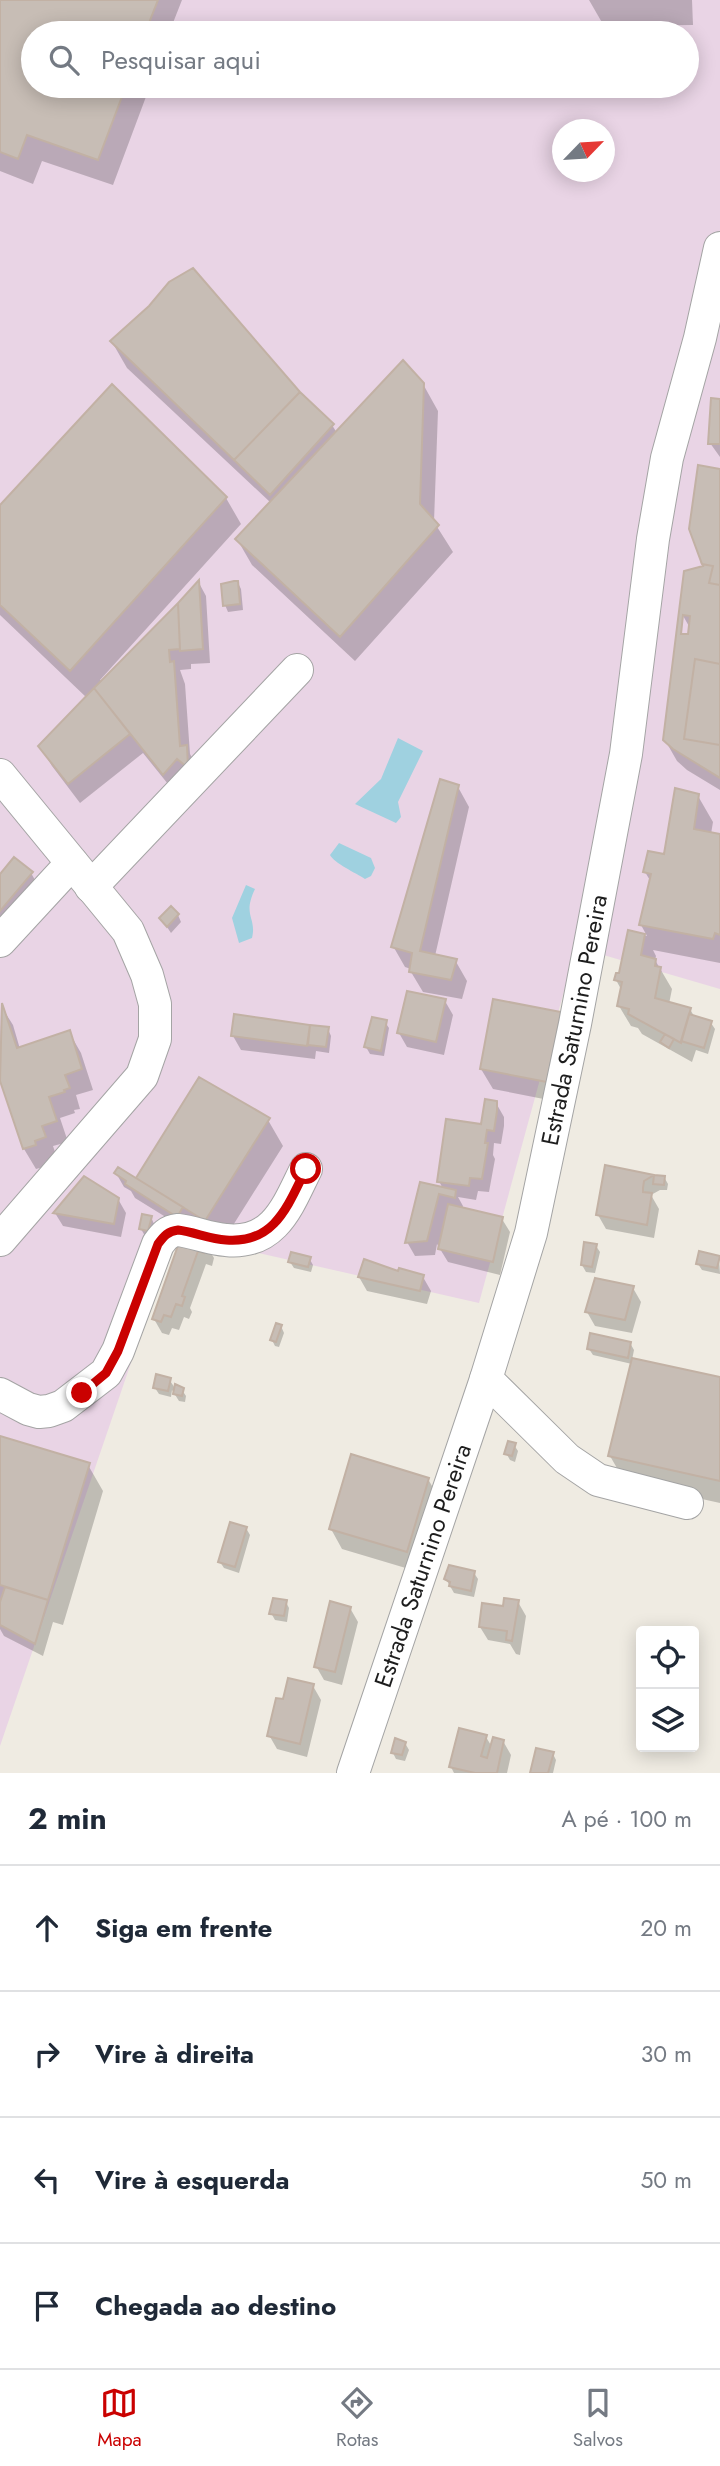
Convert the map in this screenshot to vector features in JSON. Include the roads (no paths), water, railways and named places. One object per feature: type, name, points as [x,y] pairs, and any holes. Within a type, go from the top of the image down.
[{"type":"street","name":"Estrada Saturnino Pereira","points":[[353,1773],[486,1379],[531,1233],[575,1024],[625,754],[653,539],[667,458],[700,338],[720,248]]},
{"type":"street","points":[[0,941],[82,875],[297,670]]},
{"type":"street","points":[[0,775],[128,931],[147,975],[155,1004],[155,1039],[142,1076],[0,1240]]},
{"type":"street","points":[[0,1394],[40,1412],[63,1406],[82,1393],[106,1373],[118,1351],[163,1236],[178,1230],[225,1240],[259,1236],[274,1226],[283,1214],[306,1169]]},
{"type":"street","points":[[486,1379],[567,1459],[598,1480],[687,1503]]},
{"type":"water","points":[[398,738],[423,751],[398,802],[401,817],[396,823],[355,804],[381,779]]},
{"type":"water","points":[[339,843],[371,858],[375,868],[371,876],[365,879],[332,858],[330,855]]},
{"type":"water","points":[[246,885],[255,889],[250,905],[253,931],[252,938],[239,943],[232,918]]}]
